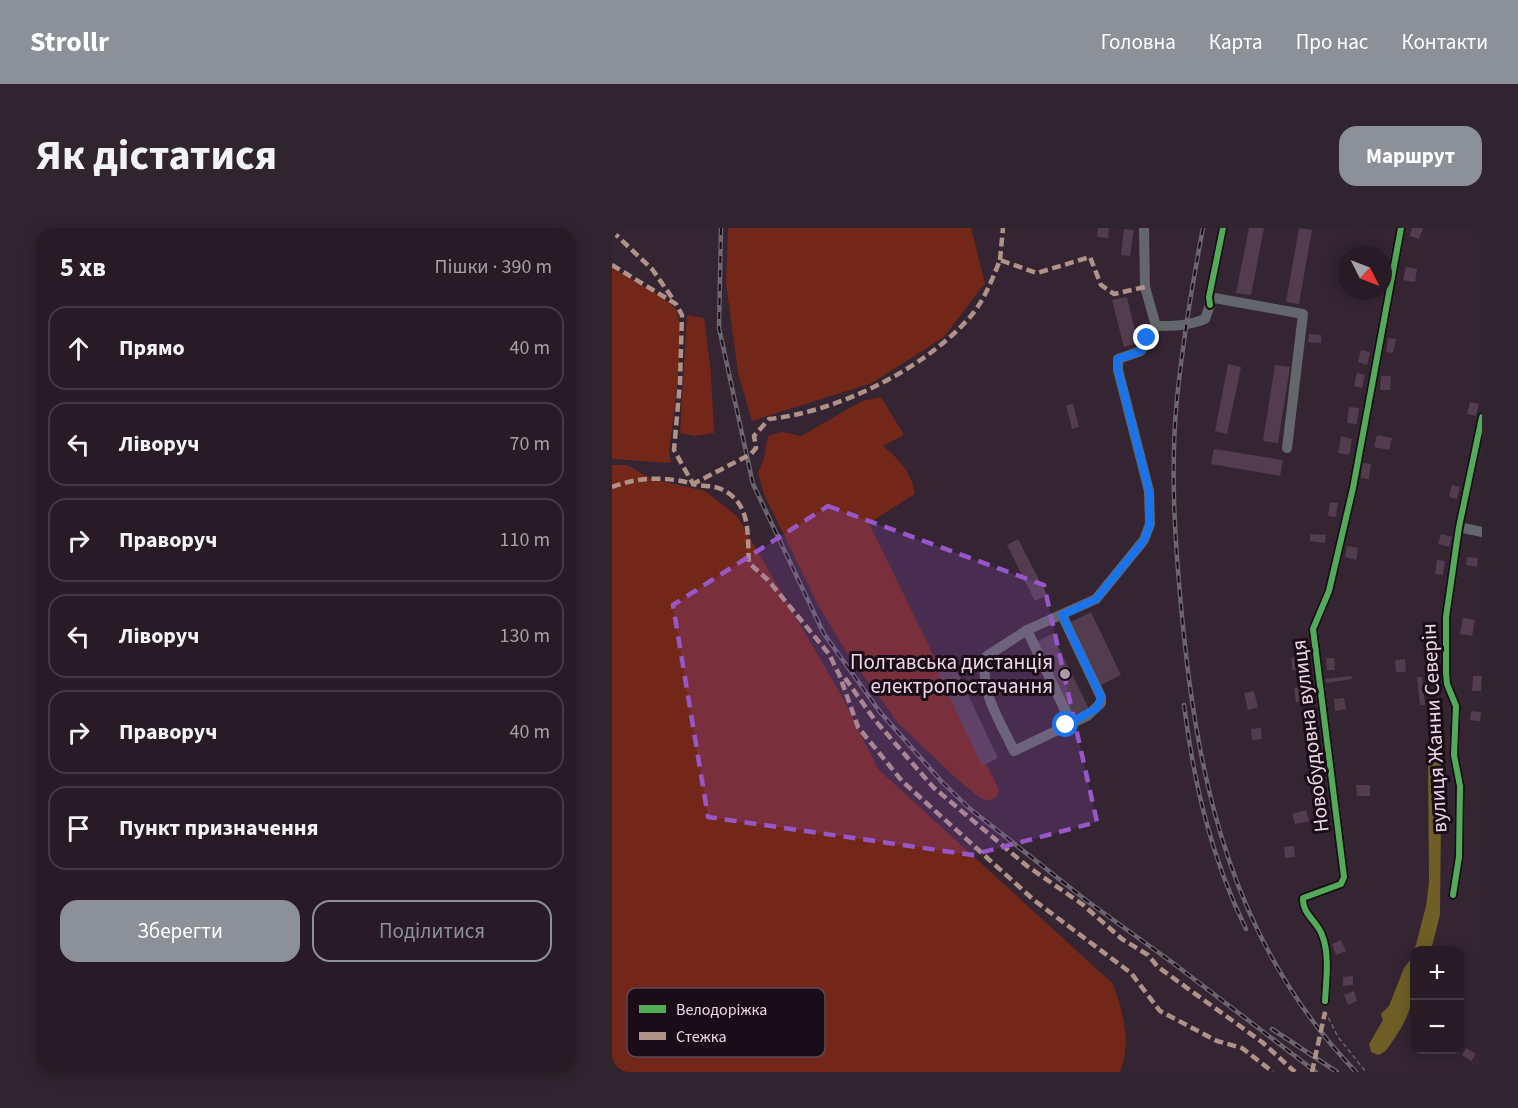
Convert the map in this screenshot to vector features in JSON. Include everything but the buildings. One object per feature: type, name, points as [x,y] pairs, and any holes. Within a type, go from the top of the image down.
[{"type":"street","points":[[1062,615],[1101,697],[1097,708],[1014,751],[983,683],[987,656],[1028,630],[1096,599],[1144,540],[1150,524],[1149,491],[1118,370],[1118,359],[1141,351],[1156,326],[1145,287],[1144,228]]},
{"type":"street","points":[[1156,326],[1189,325],[1205,319],[1223,228]]},
{"type":"street","name":"Новобудовна вулиця","points":[[1325,1001],[1327,970],[1323,935],[1303,906],[1303,898],[1341,884],[1344,877],[1313,629],[1329,591],[1353,488],[1401,228]]},
{"type":"street","points":[[1209,301],[1303,314],[1287,448]]},
{"type":"street","name":"вулиця Жанни Северін","points":[[1453,895],[1459,857],[1460,786],[1454,755],[1456,706],[1447,684],[1446,617],[1460,527],[1482,417]]},
{"type":"street","points":[[1460,527],[1482,532]]},
{"type":"street","points":[[1028,630],[1071,723]]},
{"type":"path","points":[[1325,1001],[1325,1012],[1338,1037],[1366,1072]]},
{"type":"highlighted area","points":[[828,506],[1044,585],[1097,822],[972,855],[708,817],[673,605]]},
{"type":"shaded area","points":[[728,228],[971,228],[985,283],[944,337],[872,383],[752,421],[738,373],[726,283]]},
{"type":"shaded area","points":[[612,267],[669,302],[675,308],[679,318],[680,354],[669,452],[671,463],[612,459]]},
{"type":"shaded area","points":[[687,315],[704,318],[711,373],[714,433],[694,436],[680,433]]},
{"type":"shaded area","points":[[881,397],[904,435],[883,446],[904,467],[911,479],[915,494],[869,523],[999,790],[997,796],[989,801],[979,797],[957,779],[899,724],[847,653],[818,605],[764,494],[758,473],[764,459],[768,436],[782,432],[801,436],[862,401]]},
{"type":"shaded area","points":[[612,465],[627,465],[652,479],[705,491],[737,516],[840,693],[878,769],[1113,984],[1123,1017],[1126,1039],[1124,1061],[1120,1072],[612,1072]]},
{"type":"shaded area","points":[[1432,729],[1442,760],[1440,915],[1432,946],[1416,946],[1426,906],[1429,882],[1428,758]]},
{"type":"shaded area","points":[[1410,960],[1410,1007],[1407,1017],[1389,1046],[1378,1055],[1371,1052],[1369,1044],[1383,1020],[1381,1014],[1389,1006],[1404,968]]},
{"type":"railway","points":[[721,228],[719,328],[753,484],[824,634],[880,712],[942,782],[969,808],[1087,901],[1316,1072]]},
{"type":"railway","points":[[1203,228],[1182,355],[1174,453],[1174,507],[1179,589],[1189,679],[1199,741],[1212,801],[1229,860],[1251,916],[1279,971],[1314,1023],[1356,1072]]},
{"type":"railway","points":[[1184,705],[1193,763],[1206,820],[1223,875],[1246,929]]},
{"type":"railway","points":[[1272,1029],[1337,1072]]},
{"type":"marked path","points":[[1000,260],[1003,228]]},
{"type":"marked path","points":[[612,231],[652,269],[673,299]]},
{"type":"marked path","points":[[612,487],[632,481],[652,479],[693,484],[751,454],[756,448],[754,436],[769,419],[795,415],[851,397],[905,370],[929,354],[970,317],[984,297],[1000,260],[1037,273],[1090,257],[1101,285],[1114,294],[1145,287]]},
{"type":"marked path","points":[[612,265],[676,304],[682,315],[680,382],[674,450],[693,484],[721,489],[738,503],[746,521],[749,563],[768,580],[829,654],[839,674],[858,727],[902,781],[1035,901],[1131,973],[1160,1011],[1217,1041],[1242,1048],[1273,1072]]},
{"type":"marked path","points":[[845,678],[874,719],[933,787],[1027,866],[1082,904],[1122,939],[1148,955],[1158,967],[1262,1042],[1295,1072]]},
{"type":"marked path","points":[[1312,1072],[1325,1012]]},
{"type":"cycle path","points":[[1210,305],[1209,297],[1223,228]]},
{"type":"cycle path","points":[[1325,1001],[1326,951],[1320,930],[1307,913],[1303,898],[1341,884],[1344,877],[1313,629],[1329,591],[1353,488],[1401,228]]},
{"type":"cycle path","points":[[1453,895],[1459,857],[1460,786],[1454,755],[1456,706],[1447,684],[1446,672],[1446,617],[1459,527],[1482,417]]},
{"type":"place","name":"Полтавська дистанція електропостачання","points":[[1065,674]]},
{"type":"route","points":[[1066,725],[1087,716],[1101,703],[1101,697],[1062,615],[1096,599],[1144,540],[1150,524],[1149,491],[1118,370],[1118,359],[1141,351],[1147,338]]}]
